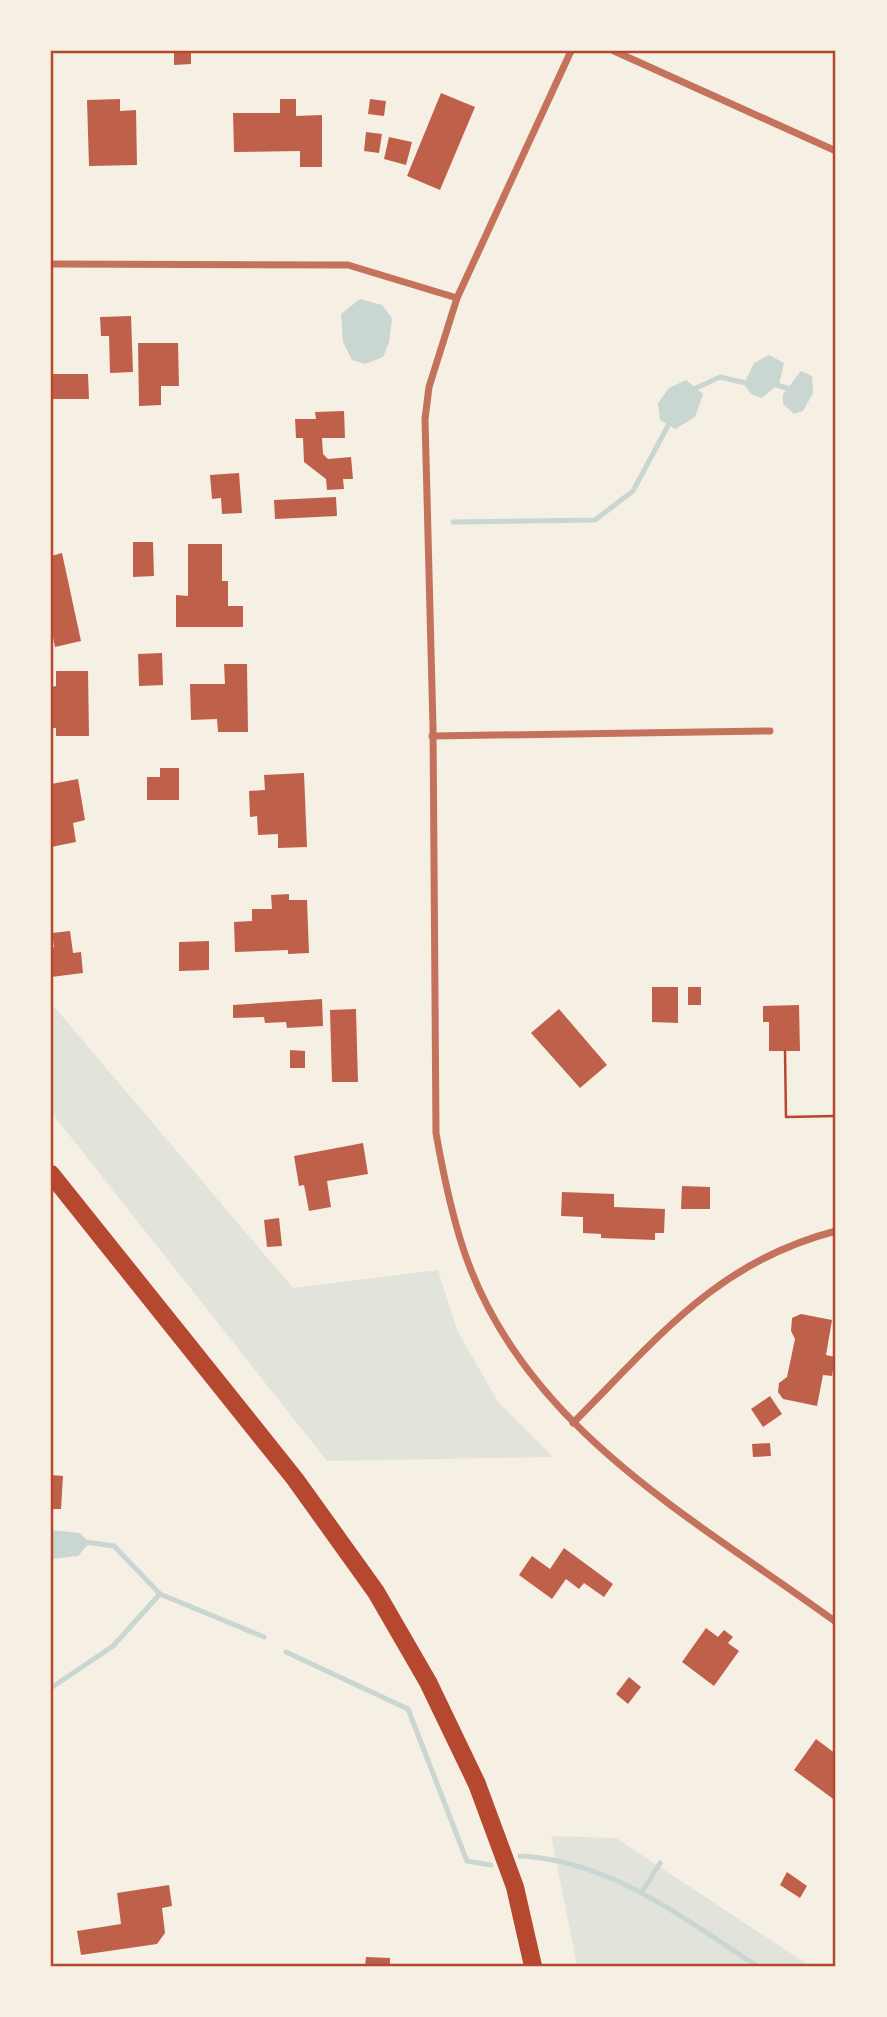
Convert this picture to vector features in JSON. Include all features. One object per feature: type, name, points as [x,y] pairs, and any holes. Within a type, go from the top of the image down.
[{"type":"highway","points":[[51,1174],[295,1479],[376,1592],[428,1682],[477,1784],[515,1887],[533,1966]]},
{"type":"street","points":[[570,51],[457,298],[429,387],[425,419],[432,736],[436,1133],[447,1194],[464,1253],[501,1331],[536,1381],[573,1423],[623,1469],[836,1622]]},
{"type":"street","points":[[614,51],[836,151]]},
{"type":"street","points":[[51,264],[348,265],[457,298]]},
{"type":"street","points":[[432,736],[770,732]]},
{"type":"street","points":[[573,1423],[695,1301],[738,1271],[783,1248],[836,1231]]},
{"type":"path","points":[[785,1051],[786,1117],[836,1116]]},
{"type":"shaded area","points":[[360,299],[382,305],[392,318],[389,343],[383,357],[365,364],[352,360],[343,342],[341,314]]},
{"type":"shaded area","points":[[769,355],[784,363],[779,384],[762,398],[751,394],[744,384],[754,363]]},
{"type":"shaded area","points":[[801,371],[812,376],[813,393],[803,411],[794,414],[783,404],[783,394]]},
{"type":"shaded area","points":[[686,380],[703,394],[695,417],[675,429],[660,420],[658,403],[669,388]]},
{"type":"shaded area","points":[[51,1003],[293,1288],[438,1270],[457,1330],[498,1402],[553,1457],[327,1461],[51,1112]]},
{"type":"shaded area","points":[[51,1530],[80,1533],[89,1543],[78,1556],[51,1559]]},
{"type":"shaded area","points":[[551,1836],[616,1838],[810,1966],[577,1966]]},
{"type":"building","points":[[174,51],[191,51],[191,64],[174,65]]},
{"type":"building","points":[[441,93],[475,107],[440,190],[407,176]]},
{"type":"building","points":[[120,99],[120,111],[136,110],[137,165],[89,166],[87,100]]},
{"type":"building","points":[[280,99],[296,99],[296,116],[322,115],[322,167],[300,167],[300,151],[234,152],[233,113],[280,113]]},
{"type":"building","points":[[370,99],[386,101],[384,116],[368,114]]},
{"type":"building","points":[[366,132],[382,134],[379,153],[364,151]]},
{"type":"building","points":[[389,137],[412,142],[406,165],[384,159]]},
{"type":"building","points":[[131,316],[133,372],[110,373],[109,336],[101,336],[100,317]]},
{"type":"building","points":[[138,343],[178,343],[179,386],[161,386],[161,405],[139,406]]},
{"type":"building","points":[[51,374],[88,374],[89,399],[51,399]]},
{"type":"building","points":[[344,411],[345,438],[322,438],[323,454],[328,459],[351,457],[353,479],[343,479],[344,489],[327,490],[326,479],[304,462],[303,438],[296,438],[295,419],[316,419],[315,412]]},
{"type":"building","points":[[239,473],[242,513],[222,514],[221,498],[212,499],[210,475]]},
{"type":"building","points":[[336,497],[337,516],[275,519],[274,500]]},
{"type":"building","points":[[133,542],[153,542],[154,576],[133,577]]},
{"type":"building","points":[[188,544],[222,544],[222,581],[228,581],[228,606],[243,606],[243,627],[176,627],[176,595],[188,596]]},
{"type":"building","points":[[62,553],[81,641],[55,647],[51,627],[51,556]]},
{"type":"building","points":[[162,653],[163,685],[139,686],[138,654]]},
{"type":"building","points":[[224,664],[247,664],[248,732],[218,732],[217,719],[191,720],[190,684],[225,684]]},
{"type":"building","points":[[56,671],[88,671],[89,736],[56,736],[56,728],[51,728],[51,687],[56,686]]},
{"type":"building","points":[[160,768],[179,768],[179,800],[147,800],[147,777],[160,777]]},
{"type":"building","points":[[304,773],[307,847],[278,848],[278,834],[258,835],[257,816],[250,817],[249,791],[265,790],[264,775]]},
{"type":"building","points":[[78,779],[85,820],[73,823],[76,842],[51,847],[51,784]]},
{"type":"building","points":[[289,894],[289,900],[307,900],[309,953],[288,954],[288,950],[235,952],[234,922],[252,921],[252,909],[272,909],[271,895]]},
{"type":"building","points":[[70,931],[73,953],[81,952],[83,973],[51,977],[51,948],[54,947],[52,933]]},
{"type":"building","points":[[209,941],[209,970],[179,971],[179,942]]},
{"type":"building","points":[[652,987],[678,987],[678,1023],[652,1022]]},
{"type":"building","points":[[688,987],[701,987],[701,1005],[688,1005]]},
{"type":"building","points":[[322,999],[323,1026],[287,1028],[286,1022],[265,1023],[264,1017],[233,1018],[233,1005]]},
{"type":"building","points":[[799,1005],[800,1051],[769,1051],[769,1022],[763,1022],[763,1006]]},
{"type":"building","points":[[356,1009],[358,1082],[332,1082],[330,1010]]},
{"type":"building","points":[[559,1009],[607,1065],[580,1088],[531,1033]]},
{"type":"building","points":[[290,1050],[305,1051],[305,1068],[290,1068]]},
{"type":"building","points":[[363,1143],[368,1174],[327,1181],[331,1207],[309,1211],[304,1185],[299,1186],[294,1156]]},
{"type":"building","points":[[682,1186],[710,1187],[710,1209],[681,1209]]},
{"type":"building","points":[[562,1192],[614,1194],[614,1207],[665,1209],[664,1233],[655,1233],[655,1240],[601,1238],[601,1234],[583,1233],[583,1217],[561,1216]]},
{"type":"building","points":[[279,1218],[282,1246],[267,1247],[264,1220]]},
{"type":"building","points":[[801,1314],[832,1320],[826,1355],[835,1357],[832,1376],[823,1375],[817,1406],[783,1399],[778,1392],[779,1383],[787,1377],[795,1339],[791,1331],[792,1318]]},
{"type":"building","points":[[770,1396],[782,1414],[763,1427],[751,1409]]},
{"type":"building","points":[[770,1443],[771,1456],[753,1457],[752,1444]]},
{"type":"building","points":[[51,1475],[63,1476],[61,1509],[51,1509]]},
{"type":"building","points":[[564,1548],[613,1584],[604,1597],[584,1583],[579,1589],[566,1579],[552,1599],[519,1575],[532,1556],[550,1569]]},
{"type":"building","points":[[706,1628],[718,1637],[724,1630],[733,1637],[728,1643],[739,1651],[714,1686],[682,1662]]},
{"type":"building","points":[[629,1677],[641,1687],[628,1704],[616,1694]]},
{"type":"building","points":[[816,1739],[836,1754],[836,1801],[794,1770]]},
{"type":"building","points":[[787,1872],[807,1886],[800,1898],[780,1885]]},
{"type":"building","points":[[169,1885],[172,1906],[162,1908],[165,1933],[157,1944],[81,1955],[77,1931],[121,1924],[117,1893]]},
{"type":"building","points":[[366,1957],[390,1958],[390,1966],[365,1966]]},
{"type":"waterway","points":[[694,389],[720,377],[750,384]]},
{"type":"waterway","points":[[773,384],[787,388]]},
{"type":"waterway","points":[[453,522],[595,520],[633,491],[671,420]]},
{"type":"waterway","points":[[85,1542],[114,1546],[160,1594],[264,1637]]},
{"type":"waterway","points":[[51,1688],[113,1646],[160,1594]]},
{"type":"waterway","points":[[286,1652],[408,1709],[467,1861],[491,1865]]},
{"type":"waterway","points":[[520,1856],[585,1868],[615,1880],[674,1912],[757,1966]]},
{"type":"waterway","points":[[642,1892],[660,1863]]}]
